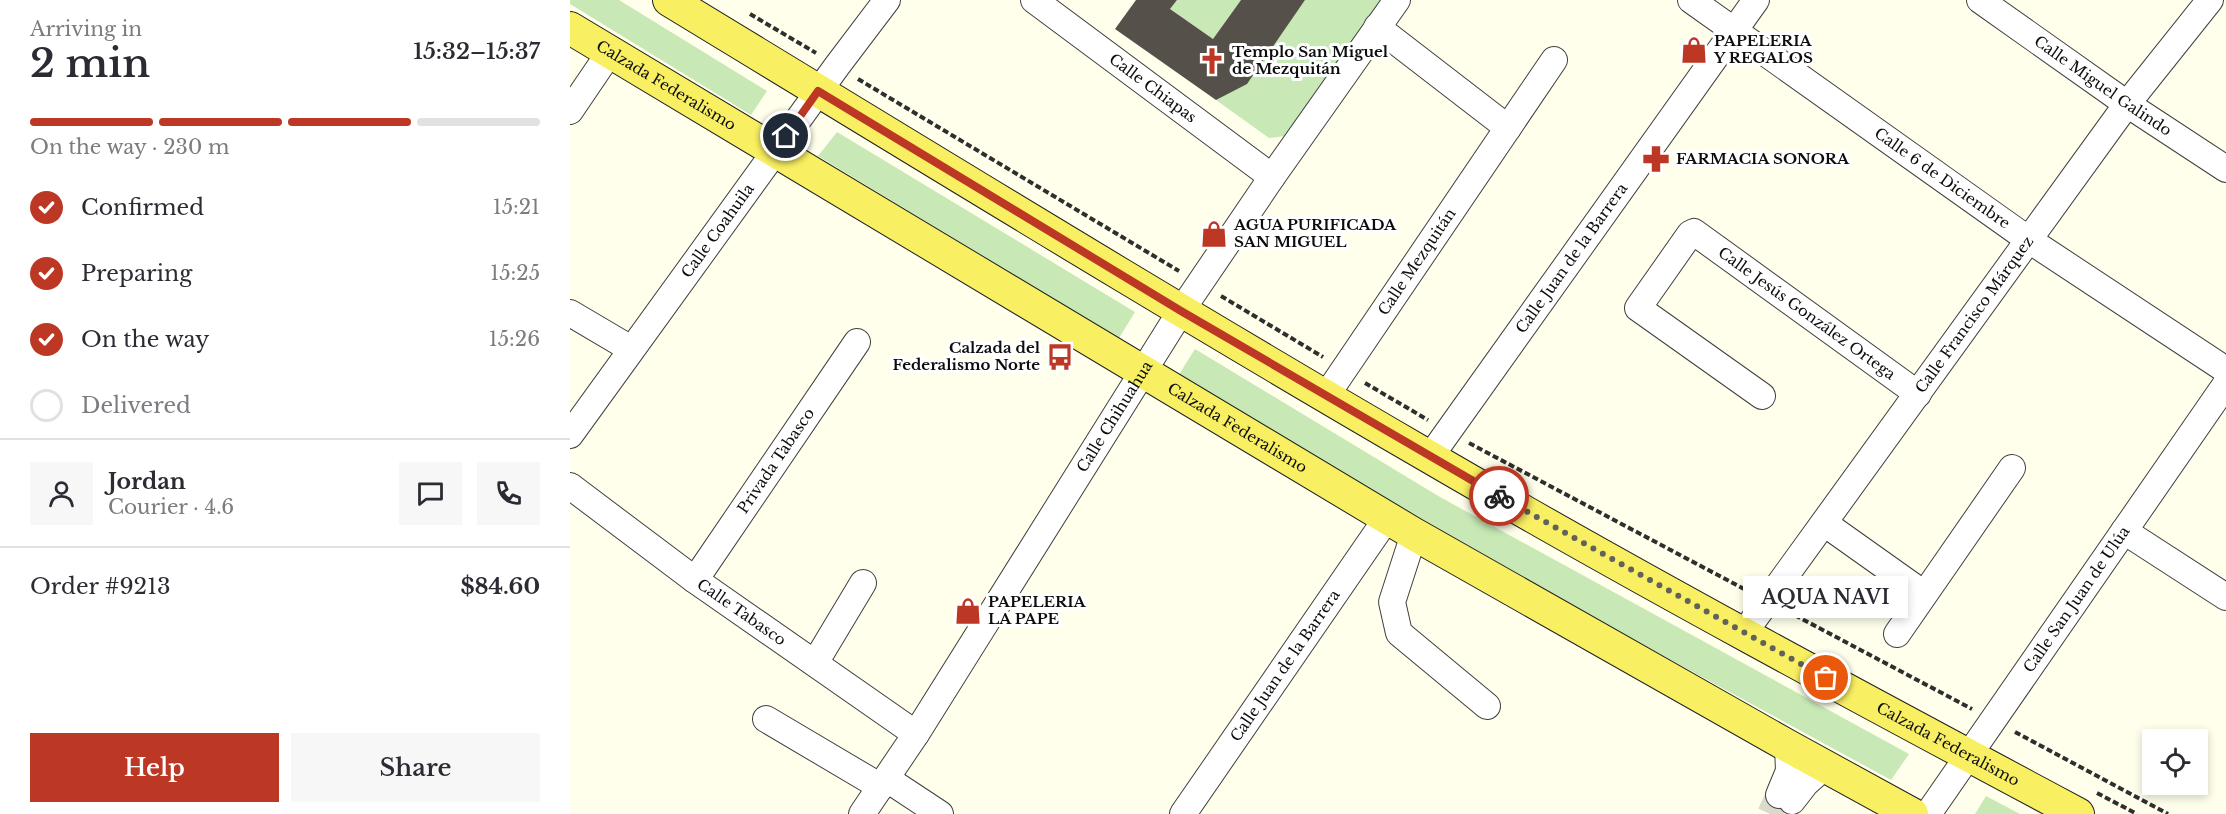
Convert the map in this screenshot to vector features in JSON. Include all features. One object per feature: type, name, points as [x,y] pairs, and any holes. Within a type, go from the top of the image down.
[{"type":"main road","name":"Calzada Federalismo","points":[[669,0],[1181,311],[1430,458],[1744,633],[2078,814]]},
{"type":"main road","name":"Calzada Federalismo","points":[[570,28],[1414,534],[1912,814]]},
{"type":"street","name":"Calle Coahuila","points":[[570,435],[818,91],[887,0]]},
{"type":"street","name":"Calle Chihuahua","points":[[862,814],[916,734],[1181,311],[1397,0]]},
{"type":"street","name":"Calle 6 de Diciembre","points":[[1691,0],[2029,240],[2226,370]]},
{"type":"street","name":"Calle Juan de la Barrera","points":[[1430,458],[1756,0]]},
{"type":"street","name":"Calle Miguel Galindo","points":[[1980,0],[2127,104],[2226,169]]},
{"type":"street","name":"Calle Francisco Márquez","points":[[1744,633],[2127,104],[2210,0]]},
{"type":"street","name":"Calle Chiapas","points":[[1048,4],[1272,177]]},
{"type":"street","points":[[1377,27],[1508,128]]},
{"type":"street","points":[[570,111],[610,52]]},
{"type":"street","name":"Calle Mezquitán","points":[[1326,396],[1554,60]]},
{"type":"street","name":"Calle Jesús González Ortega","points":[[1762,396],[1638,308],[1690,234],[1694,232],[1918,394]]},
{"type":"street","points":[[570,313],[632,350]]},
{"type":"street","name":"Privada Tabasco","points":[[696,580],[857,342]]},
{"type":"street","name":"Calle San Juan de Ulúa","points":[[1928,814],[2226,384]]},
{"type":"street","points":[[1897,634],[2012,468]]},
{"type":"street","name":"Calle Tabasco","points":[[570,486],[696,580],[916,734]]},
{"type":"street","name":"Calle Juan de la Barrera","points":[[1183,814],[1387,518]]},
{"type":"street","points":[[1824,523],[1924,594]]},
{"type":"street","points":[[2124,531],[2226,597]]},
{"type":"street","points":[[1414,534],[1392,602],[1399,633],[1487,706]]},
{"type":"street","points":[[815,663],[863,583]]},
{"type":"street","points":[[766,719],[940,814]]},
{"type":"street","points":[[1788,746],[1789,771],[1785,798],[1825,766]]},
{"type":"green space","points":[[570,0],[619,0],[767,91],[751,115],[570,4]]},
{"type":"green space","points":[[1177,0],[1241,0],[1213,39],[1170,9]]},
{"type":"green space","points":[[1305,0],[1382,0],[1285,136],[1269,138],[1216,100],[1247,83]]},
{"type":"green space","points":[[837,132],[1135,312],[1119,338],[818,156]]},
{"type":"green space","points":[[1195,349],[1440,497],[1909,754],[1891,780],[1423,525],[1178,376]]},
{"type":"green space","points":[[1986,796],[2020,814],[1975,814]]},
{"type":"building","name":"Templo San Miguel de Mezquitán","points":[[1136,0],[1177,0],[1170,9],[1213,39],[1241,0],[1305,0],[1247,84],[1216,100],[1115,29]]},
{"type":"tunnel","points":[[1770,814],[1779,795]]},
{"type":"way so far","points":[[1499,496],[1826,678]]},
{"type":"place","name":"PAPELERIA Y REGALOS","points":[[1694,50]]},
{"type":"place","name":"Templo San Miguel de Mezquitán","points":[[1212,61]]},
{"type":"place","name":"FARMACIA SONORA","points":[[1656,159]]},
{"type":"place","name":"AGUA PURIFICADA SAN MIGUEL","points":[[1214,234]]},
{"type":"place","name":"Calzada del Federalismo Norte","points":[[1060,357]]},
{"type":"place","name":"PAPELERIA LA PAPE","points":[[968,611]]},
{"type":"place","name":"AQUA NAVI","points":[[1826,678]]},
{"type":"route","points":[[786,136],[818,91],[1181,311],[1430,458],[1499,496]]}]
